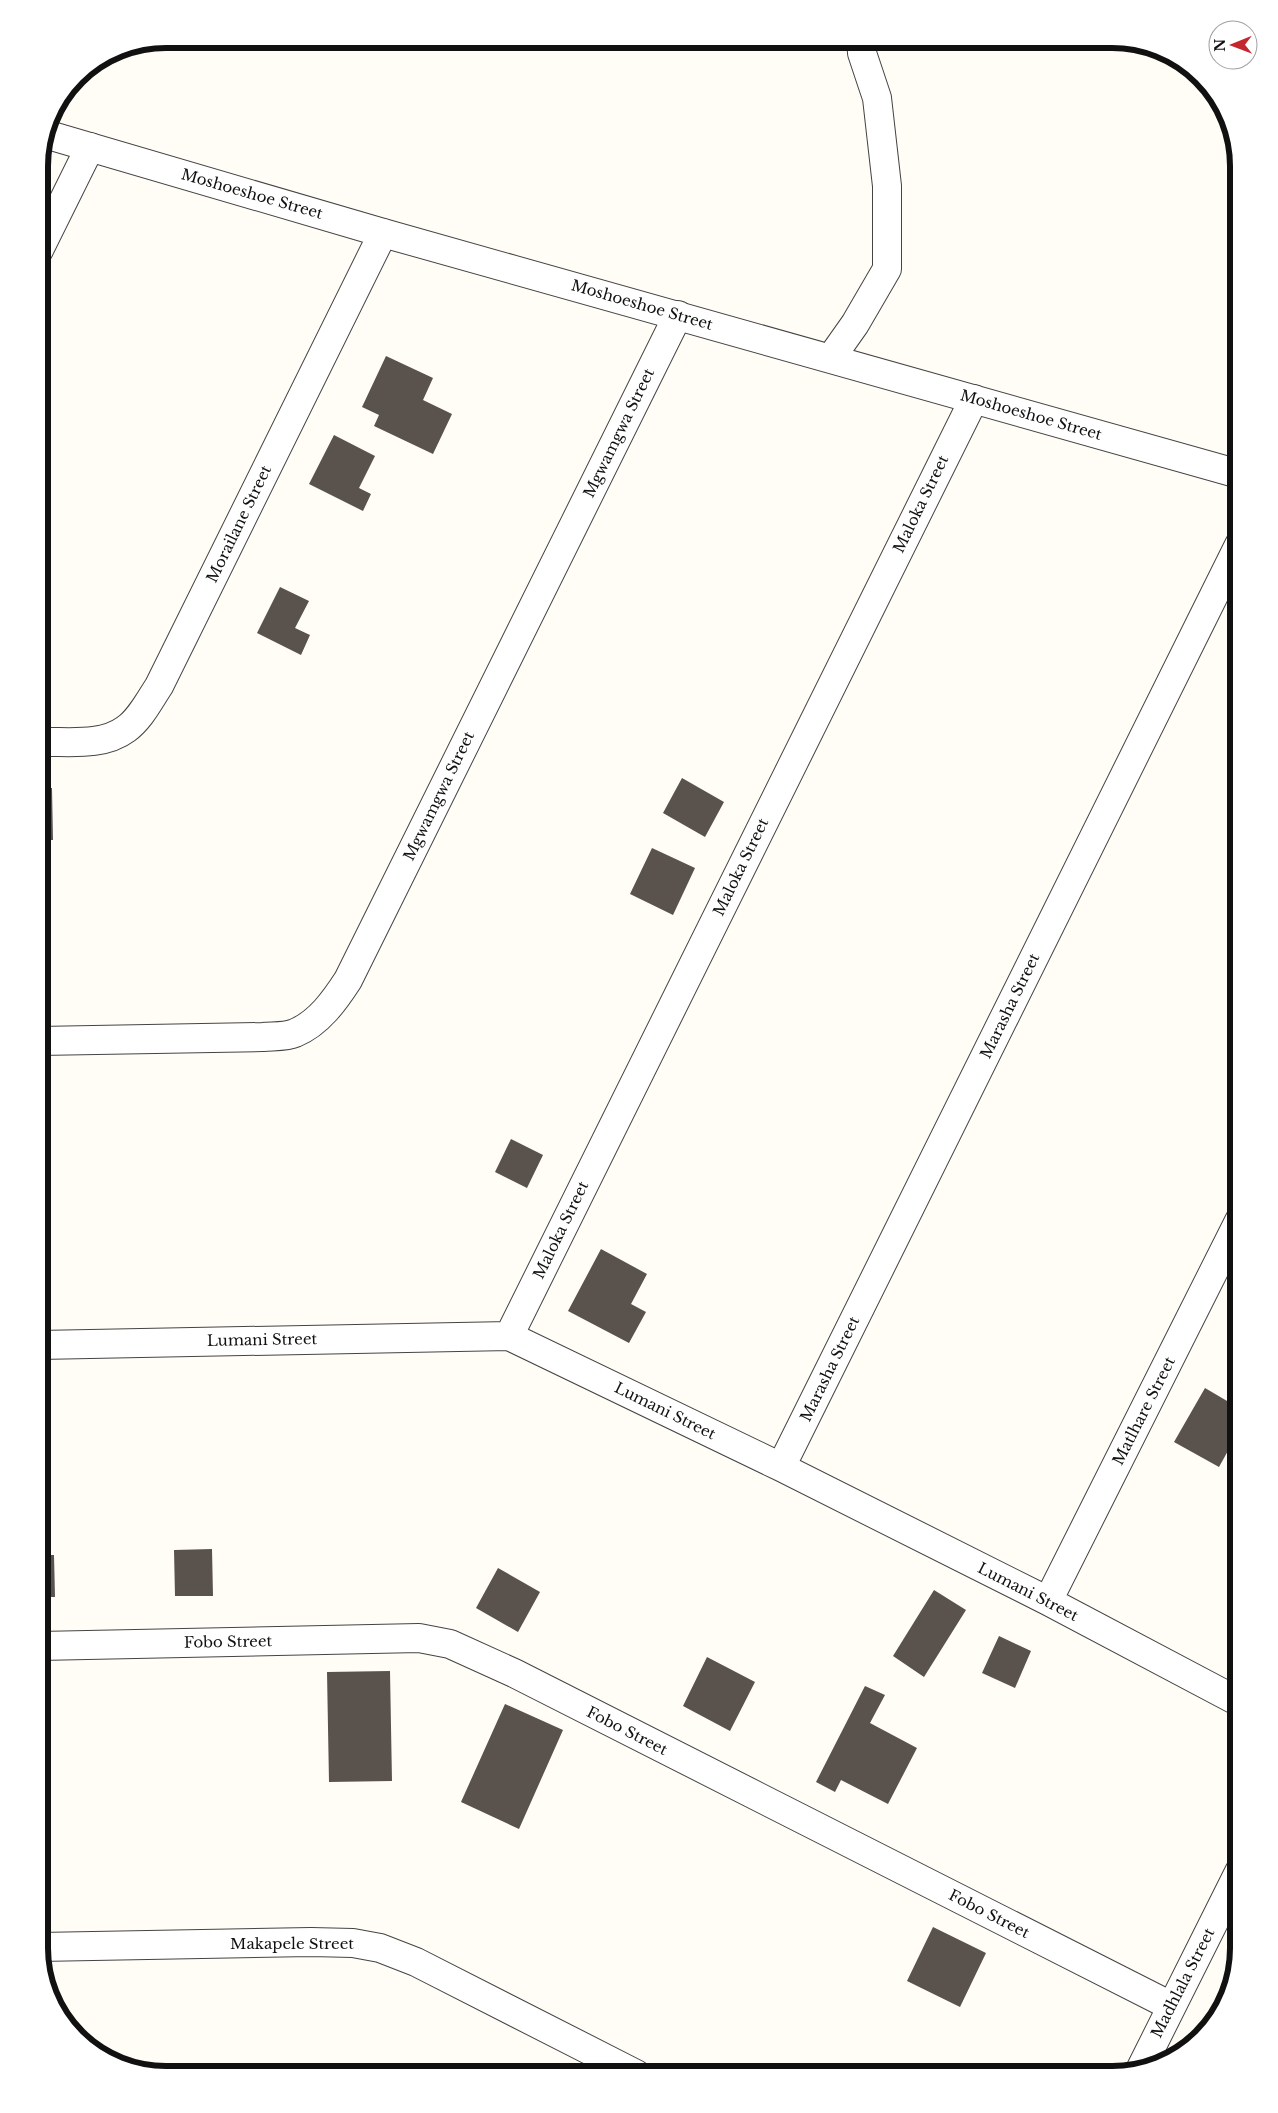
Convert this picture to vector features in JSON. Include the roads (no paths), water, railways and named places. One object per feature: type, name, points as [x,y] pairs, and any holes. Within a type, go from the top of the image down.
[{"type":"street","points":[[831,358],[855,324],[887,269],[887,186],[877,98],[862,48]]},
{"type":"street","name":"Moshoeshoe Street","points":[[52,136],[383,233],[1230,471]]},
{"type":"street","points":[[48,232],[90,147]]},
{"type":"street","name":"Morailane Street","points":[[48,742],[97,741],[127,729],[139,715],[163,678],[383,233]]},
{"type":"street","name":"Mgwamgwa Street","points":[[48,1041],[263,1037],[287,1034],[301,1029],[332,1004],[348,980],[678,315]]},
{"type":"street","name":"Maloka Street","points":[[508,1336],[974,399]]},
{"type":"street","name":"Marasha Street","points":[[781,1467],[1230,563]]},
{"type":"street","name":"Matlhare Street","points":[[1048,1601],[1230,1239]]},
{"type":"street","name":"Lumani Street","points":[[48,1345],[508,1336],[781,1467],[1048,1601],[1230,1697]]},
{"type":"street","name":"Fobo Street","points":[[48,1646],[420,1638],[450,1644],[514,1673],[1171,2006]]},
{"type":"street","name":"Madhlala Street","points":[[1144,2061],[1230,1890]]},
{"type":"street","name":"Makapele Street","points":[[48,1947],[311,1942],[353,1943],[380,1948],[416,1962],[619,2065]]}]
